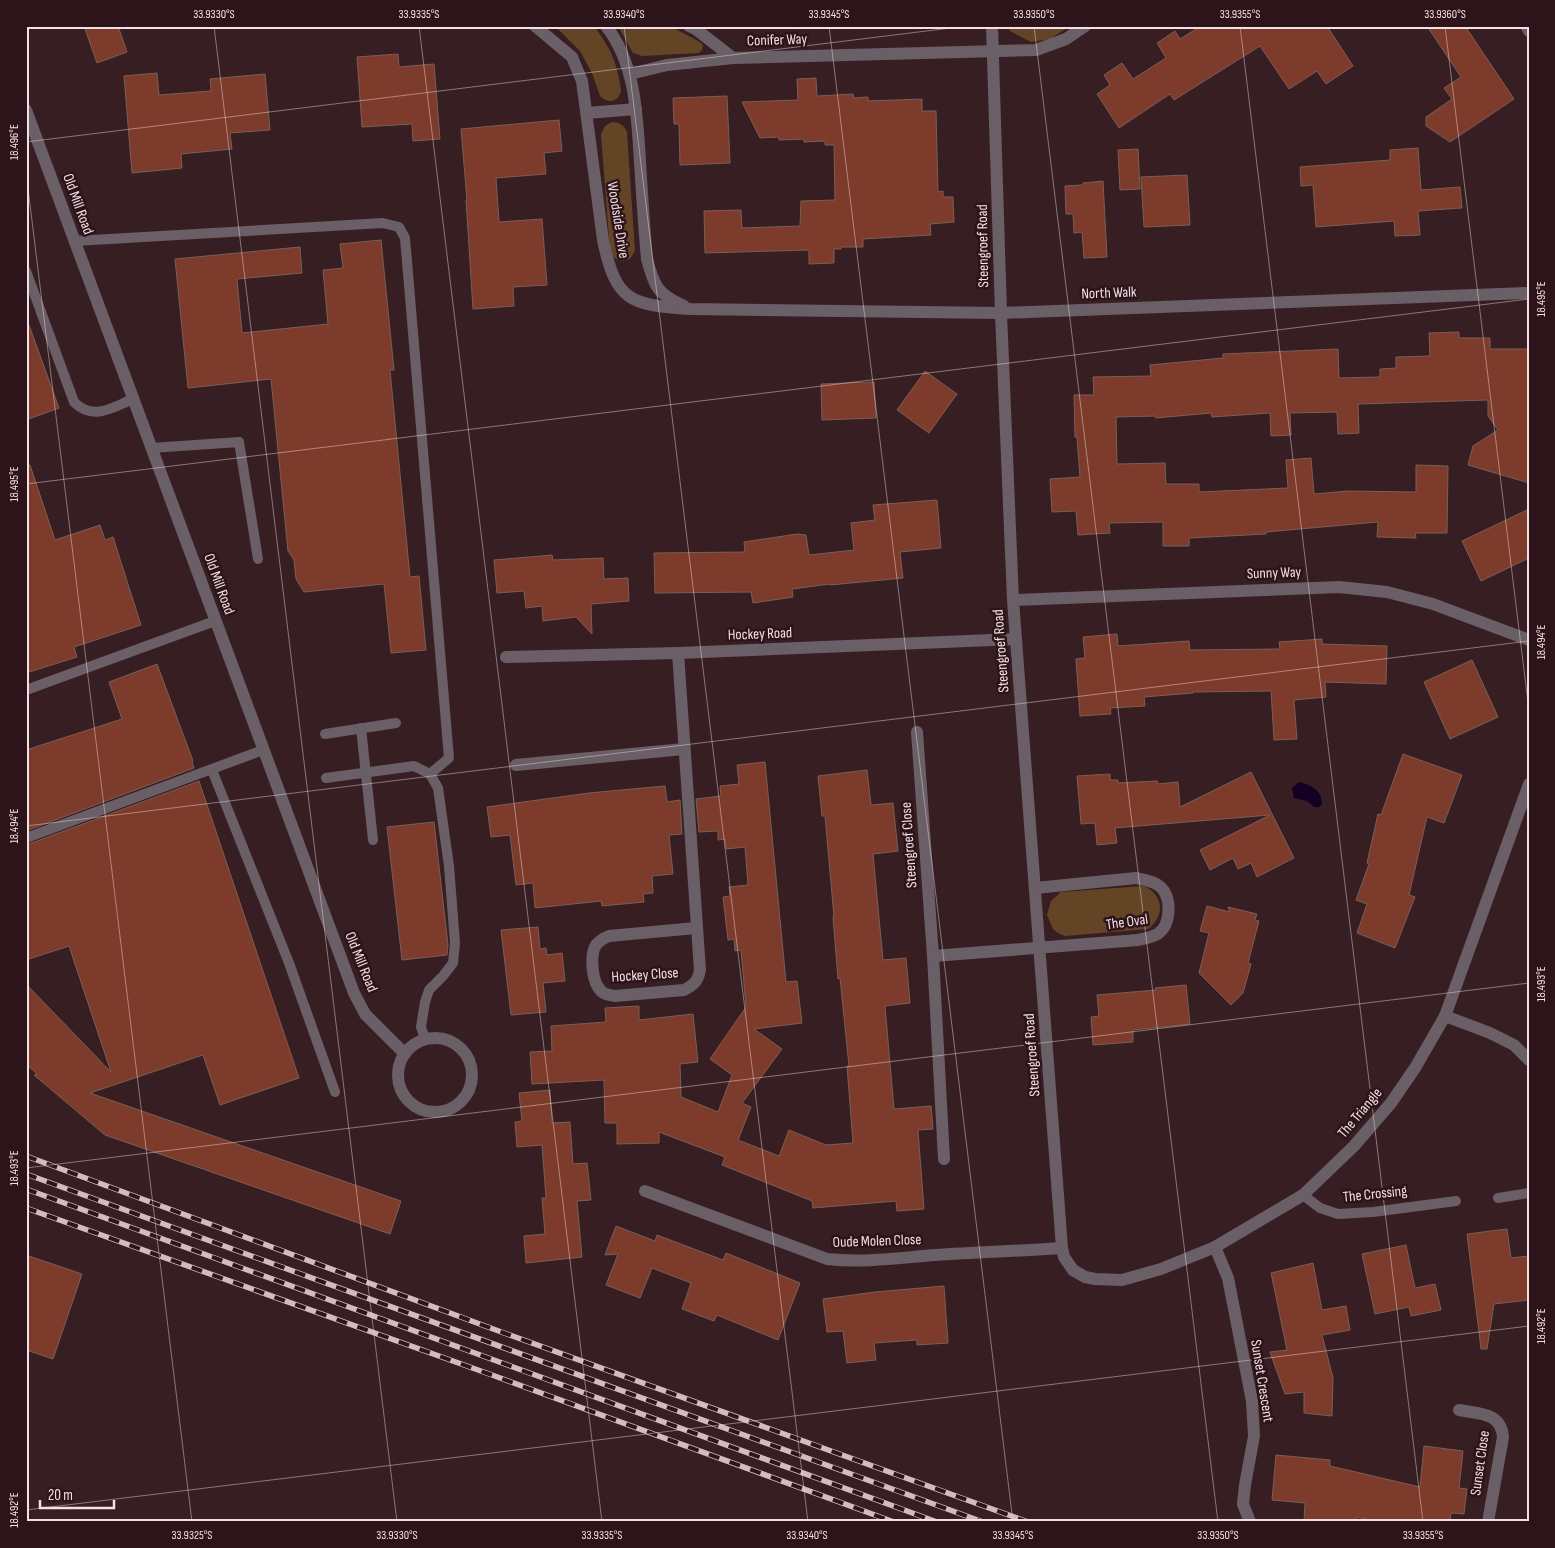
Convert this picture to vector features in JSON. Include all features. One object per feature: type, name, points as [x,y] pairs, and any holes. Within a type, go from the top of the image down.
[{"type":"street","name":"Woodside Drive","points":[[534,26],[572,56],[582,81],[602,240],[608,265],[619,288],[636,301],[655,307],[691,309]]},
{"type":"street","name":"Woodside Drive","points":[[606,26],[616,39],[630,74],[636,109],[647,259],[652,279],[660,292],[675,302],[691,309]]},
{"type":"street","name":"Conifer Way","points":[[689,26],[698,30],[733,58]]},
{"type":"street","name":"Steengroef Road","points":[[992,26],[1013,600],[1062,1248]]},
{"type":"street","name":"Conifer Way","points":[[630,74],[667,65],[733,58],[1036,50],[1066,39],[1085,26]]},
{"type":"street","points":[[1526,26],[1529,31]]},
{"type":"street","points":[[587,113],[636,109]]},
{"type":"street","name":"Old Mill Road","points":[[26,110],[354,993],[365,1014],[404,1054]]},
{"type":"street","name":"North Walk","points":[[691,309],[1001,313],[1529,293]]},
{"type":"street","name":"Sunny Way","points":[[1013,600],[1339,587],[1387,592],[1433,604],[1529,640]]},
{"type":"street","name":"Hockey Road","points":[[506,656],[678,653],[1016,639]]},
{"type":"street","name":"Hockey Close","points":[[678,653],[700,970],[699,979],[693,986],[684,990],[615,996],[606,994],[598,988],[595,980],[593,956],[594,947],[601,939],[609,936],[696,928]]},
{"type":"street","name":"Steengroef Close","points":[[918,732],[944,1159]]},
{"type":"street","points":[[516,765],[684,749]]},
{"type":"street","name":"The Triangle","points":[[1062,1248],[1064,1257],[1073,1270],[1085,1277],[1122,1280],[1161,1269],[1215,1247],[1303,1195],[1354,1146],[1391,1103],[1415,1068],[1445,1016],[1529,784]]},
{"type":"street","name":"The Oval","points":[[1035,888],[1136,878],[1149,880],[1158,886],[1164,891],[1167,902],[1168,916],[1165,926],[1160,933],[1151,938],[1040,947]]},
{"type":"street","points":[[933,956],[1040,947]]},
{"type":"street","points":[[1445,1016],[1490,1033],[1514,1045],[1529,1060]]},
{"type":"street","points":[[438,1038],[451,1041],[462,1048],[469,1059],[472,1085],[466,1097],[457,1106],[445,1112],[432,1113],[420,1109],[409,1102],[401,1091],[398,1079],[399,1066],[404,1054],[414,1044],[425,1039],[438,1038]]},
{"type":"street","name":"Oude Molen Close","points":[[646,1191],[827,1259],[847,1261],[889,1260],[934,1255],[1062,1248]]},
{"type":"street","name":"Sunset Crescent","points":[[1215,1247],[1228,1278],[1252,1401],[1254,1436],[1243,1504],[1250,1522]]},
{"type":"street","name":"Sunset Close","points":[[1459,1410],[1488,1415],[1497,1419],[1503,1427],[1503,1437],[1488,1522]]},
{"type":"lane","points":[[74,241],[383,223],[399,227],[405,238],[449,758],[430,774]]},
{"type":"lane","points":[[26,271],[74,402],[82,410],[98,412],[133,399]]},
{"type":"lane","points":[[151,448],[239,442],[258,559]]},
{"type":"lane","points":[[26,690],[215,621]]},
{"type":"lane","points":[[325,734],[396,723]]},
{"type":"lane","points":[[361,728],[373,840]]},
{"type":"lane","points":[[26,838],[263,750]]},
{"type":"lane","points":[[326,778],[414,766],[430,774],[438,788],[449,866],[455,942],[453,963],[444,976],[429,990],[425,1002],[421,1027],[425,1039]]},
{"type":"lane","points":[[212,770],[289,963],[335,1092]]},
{"type":"lane","points":[[1498,1198],[1529,1193]]},
{"type":"lane","name":"The Crossing","points":[[1303,1195],[1320,1208],[1338,1214],[1456,1201]]},
{"type":"shaded area","points":[[555,26],[594,26],[609,49],[615,64],[621,90],[616,99],[610,101],[600,96],[592,73],[580,51]]},
{"type":"shaded area","points":[[618,26],[670,26],[700,42],[703,45],[702,50],[699,53],[642,56],[633,53]]},
{"type":"shaded area","points":[[1008,26],[1070,26],[1050,39],[1031,42],[1010,31]]},
{"type":"shaded area","points":[[612,122],[621,124],[627,132],[635,251],[630,259],[622,261],[614,258],[610,251],[601,134],[605,126]]},
{"type":"shaded area","points":[[1299,782],[1312,787],[1318,792],[1322,799],[1322,804],[1319,807],[1314,807],[1307,801],[1294,798],[1292,788]]},
{"type":"shaded area","points":[[1144,886],[1151,890],[1159,900],[1160,906],[1154,924],[1148,929],[1065,936],[1053,929],[1047,915],[1051,901],[1061,892]]},
{"type":"building","points":[[84,26],[118,26],[127,52],[97,63]]},
{"type":"building","points":[[1201,26],[1327,26],[1353,66],[1326,84],[1317,71],[1289,89],[1260,46],[1174,100],[1170,94],[1119,128],[1097,94],[1110,85],[1104,75],[1122,63],[1133,79],[1166,58],[1157,43],[1175,31],[1180,39]]},
{"type":"building","points":[[1427,26],[1465,26],[1514,99],[1450,142],[1426,126],[1426,117],[1452,99],[1444,88],[1461,77]]},
{"type":"building","points":[[398,54],[399,67],[434,64],[440,139],[413,141],[412,124],[362,127],[357,57]]},
{"type":"building","points":[[157,73],[159,95],[211,91],[210,79],[265,74],[270,130],[230,133],[232,149],[181,154],[182,168],[132,173],[124,76]]},
{"type":"building","points":[[816,78],[817,96],[853,94],[854,98],[868,97],[868,101],[922,99],[922,111],[936,111],[938,192],[943,191],[943,197],[953,197],[954,222],[930,224],[931,235],[863,239],[863,247],[841,247],[841,249],[834,249],[834,263],[809,264],[809,250],[705,253],[704,211],[741,210],[742,228],[800,226],[801,201],[835,200],[834,145],[825,145],[825,141],[804,142],[804,139],[779,140],[779,137],[760,138],[742,102],[798,100],[797,79]]},
{"type":"building","points":[[727,96],[730,163],[680,165],[679,124],[674,124],[673,98]]},
{"type":"building","points":[[559,120],[562,151],[544,153],[546,174],[496,178],[499,222],[542,219],[547,285],[513,287],[514,306],[473,309],[461,129]]},
{"type":"building","points":[[1418,148],[1421,190],[1460,187],[1462,208],[1418,211],[1420,235],[1395,236],[1394,221],[1316,227],[1313,185],[1301,186],[1300,167],[1390,160],[1390,150]]},
{"type":"building","points":[[1138,149],[1140,189],[1120,190],[1118,150]]},
{"type":"building","points":[[1187,175],[1190,225],[1144,227],[1141,177]]},
{"type":"building","points":[[1103,181],[1107,257],[1084,258],[1082,232],[1074,233],[1073,214],[1066,214],[1065,186]]},
{"type":"building","points":[[381,240],[394,370],[390,370],[410,577],[419,576],[426,650],[391,653],[384,584],[304,592],[296,579],[294,560],[288,551],[271,379],[188,388],[175,259],[300,247],[302,273],[237,279],[242,333],[328,324],[323,270],[343,268],[340,244]]},
{"type":"building","points":[[26,325],[29,325],[59,408],[26,420]]},
{"type":"building","points":[[1459,332],[1459,338],[1490,338],[1490,349],[1529,349],[1529,483],[1468,465],[1473,446],[1498,430],[1488,416],[1488,400],[1358,404],[1359,433],[1338,434],[1337,412],[1290,413],[1291,435],[1271,436],[1270,413],[1212,417],[1211,413],[1156,418],[1155,416],[1116,417],[1117,464],[1165,463],[1166,484],[1199,484],[1199,492],[1288,488],[1286,460],[1311,458],[1314,494],[1348,491],[1416,492],[1416,465],[1448,466],[1447,533],[1415,533],[1416,538],[1377,537],[1378,522],[1266,532],[1266,534],[1189,538],[1189,546],[1163,546],[1163,522],[1109,523],[1110,533],[1078,535],[1076,511],[1052,512],[1050,479],[1080,477],[1077,437],[1075,437],[1074,395],[1094,395],[1093,377],[1151,376],[1150,365],[1223,358],[1223,354],[1338,349],[1339,378],[1380,377],[1380,369],[1396,368],[1396,357],[1430,356],[1429,333]]},
{"type":"building","points":[[925,371],[957,394],[929,433],[897,410]]},
{"type":"building","points":[[874,382],[876,418],[822,420],[821,384]]},
{"type":"building","points":[[26,465],[30,465],[55,540],[100,525],[105,540],[113,537],[141,625],[74,647],[77,657],[26,673]]},
{"type":"building","points":[[937,500],[941,548],[900,552],[903,578],[792,589],[793,597],[753,603],[751,592],[655,593],[654,553],[745,552],[744,542],[797,534],[806,535],[809,555],[854,550],[851,523],[875,520],[873,505]]},
{"type":"building","points":[[1529,509],[1529,558],[1481,581],[1462,541]]},
{"type":"building","points":[[552,555],[553,560],[603,558],[604,579],[628,578],[629,601],[591,604],[592,634],[576,617],[543,621],[542,606],[526,608],[524,591],[497,593],[494,560]]},
{"type":"building","points":[[1117,634],[1118,646],[1189,641],[1190,650],[1280,649],[1279,642],[1322,639],[1322,644],[1387,646],[1386,684],[1325,682],[1326,697],[1294,700],[1297,739],[1274,740],[1271,691],[1192,692],[1144,697],[1145,706],[1110,708],[1111,714],[1080,716],[1076,659],[1085,658],[1083,637]]},
{"type":"building","points":[[1472,660],[1498,717],[1450,739],[1424,682]]},
{"type":"building","points":[[157,664],[194,768],[26,831],[26,750],[122,719],[109,682]]},
{"type":"building","points":[[1403,754],[1462,775],[1444,823],[1427,817],[1409,895],[1415,897],[1395,948],[1357,933],[1367,904],[1356,900],[1369,864],[1367,863],[1378,814],[1381,815]]},
{"type":"building","points":[[765,762],[786,982],[797,981],[802,1023],[754,1029],[782,1049],[742,1103],[751,1107],[738,1140],[779,1156],[789,1130],[826,1145],[853,1143],[847,1066],[849,1066],[840,978],[838,979],[825,816],[822,816],[818,776],[867,770],[871,805],[893,803],[898,851],[873,854],[883,960],[906,958],[910,1003],[885,1006],[894,1109],[931,1106],[933,1129],[918,1130],[924,1209],[897,1211],[896,1201],[813,1208],[812,1201],[722,1165],[725,1157],[659,1132],[659,1143],[617,1144],[617,1123],[605,1123],[604,1080],[532,1084],[530,1052],[552,1051],[551,1026],[606,1022],[605,1008],[639,1006],[639,1020],[693,1014],[698,1062],[680,1064],[681,1097],[718,1112],[732,1075],[710,1059],[746,1007],[741,950],[735,951],[734,939],[728,940],[723,897],[730,896],[729,887],[748,885],[745,847],[726,849],[725,839],[718,840],[718,831],[699,832],[696,799],[721,796],[720,786],[739,784],[737,765]]},
{"type":"building","points":[[1251,772],[1294,858],[1257,877],[1251,863],[1238,869],[1233,858],[1210,870],[1200,850],[1270,815],[1115,828],[1117,843],[1097,845],[1095,823],[1081,824],[1077,776],[1110,774],[1110,780],[1118,780],[1118,783],[1157,781],[1158,784],[1178,782],[1180,807]]},
{"type":"building","points":[[199,781],[299,1078],[220,1105],[203,1055],[90,1093],[401,1201],[390,1234],[105,1135],[34,1075],[37,1074],[26,1064],[26,984],[111,1072],[69,946],[26,960],[26,845]]},
{"type":"building","points":[[665,786],[667,802],[680,800],[682,834],[669,835],[673,874],[652,876],[653,893],[643,894],[644,902],[602,906],[601,901],[535,908],[533,883],[516,885],[510,835],[491,837],[487,807],[589,793]]},
{"type":"building","points":[[434,822],[448,945],[447,955],[402,960],[387,827]]},
{"type":"building","points":[[1207,906],[1230,912],[1228,907],[1257,914],[1255,920],[1259,921],[1248,963],[1251,964],[1243,993],[1231,1005],[1199,973],[1209,933],[1200,931]]},
{"type":"building","points":[[538,927],[540,949],[546,948],[547,955],[562,953],[565,981],[543,983],[546,1012],[511,1015],[501,930]]},
{"type":"building","points":[[1186,985],[1190,1024],[1133,1030],[1133,1042],[1093,1045],[1091,1017],[1099,1016],[1097,995],[1156,990],[1155,988]]},
{"type":"building","points":[[550,1090],[552,1123],[570,1122],[573,1164],[587,1163],[591,1200],[577,1201],[582,1257],[526,1263],[524,1236],[545,1234],[542,1198],[546,1198],[542,1145],[517,1147],[515,1122],[522,1121],[519,1093]]},
{"type":"building","points":[[616,1226],[655,1241],[657,1235],[723,1260],[726,1253],[800,1283],[778,1340],[717,1315],[714,1321],[682,1309],[691,1283],[652,1268],[640,1298],[606,1285],[618,1254],[605,1255]]},
{"type":"building","points":[[1507,1229],[1511,1258],[1529,1256],[1529,1300],[1494,1304],[1487,1349],[1481,1349],[1467,1234]]},
{"type":"building","points":[[1406,1245],[1415,1288],[1435,1284],[1441,1310],[1411,1316],[1409,1307],[1375,1314],[1362,1254]]},
{"type":"building","points":[[26,1255],[82,1274],[53,1359],[26,1350]]},
{"type":"building","points":[[1313,1263],[1322,1310],[1346,1306],[1350,1330],[1322,1335],[1333,1378],[1332,1416],[1304,1413],[1304,1392],[1285,1394],[1270,1352],[1287,1350],[1271,1273]]},
{"type":"building","points":[[944,1286],[948,1343],[917,1345],[917,1340],[874,1343],[876,1360],[847,1363],[843,1331],[827,1332],[823,1299]]},
{"type":"building","points":[[1424,1446],[1463,1451],[1459,1488],[1467,1489],[1464,1514],[1451,1513],[1450,1522],[1376,1522],[1357,1517],[1356,1522],[1304,1521],[1305,1503],[1272,1500],[1276,1455],[1330,1460],[1330,1466],[1420,1487]]},
{"type":"railway","points":[[26,1156],[504,1333],[1028,1522]]},
{"type":"railway","points":[[26,1174],[983,1522]]},
{"type":"railway","points":[[26,1189],[937,1522]]},
{"type":"railway","points":[[26,1208],[894,1522]]}]
